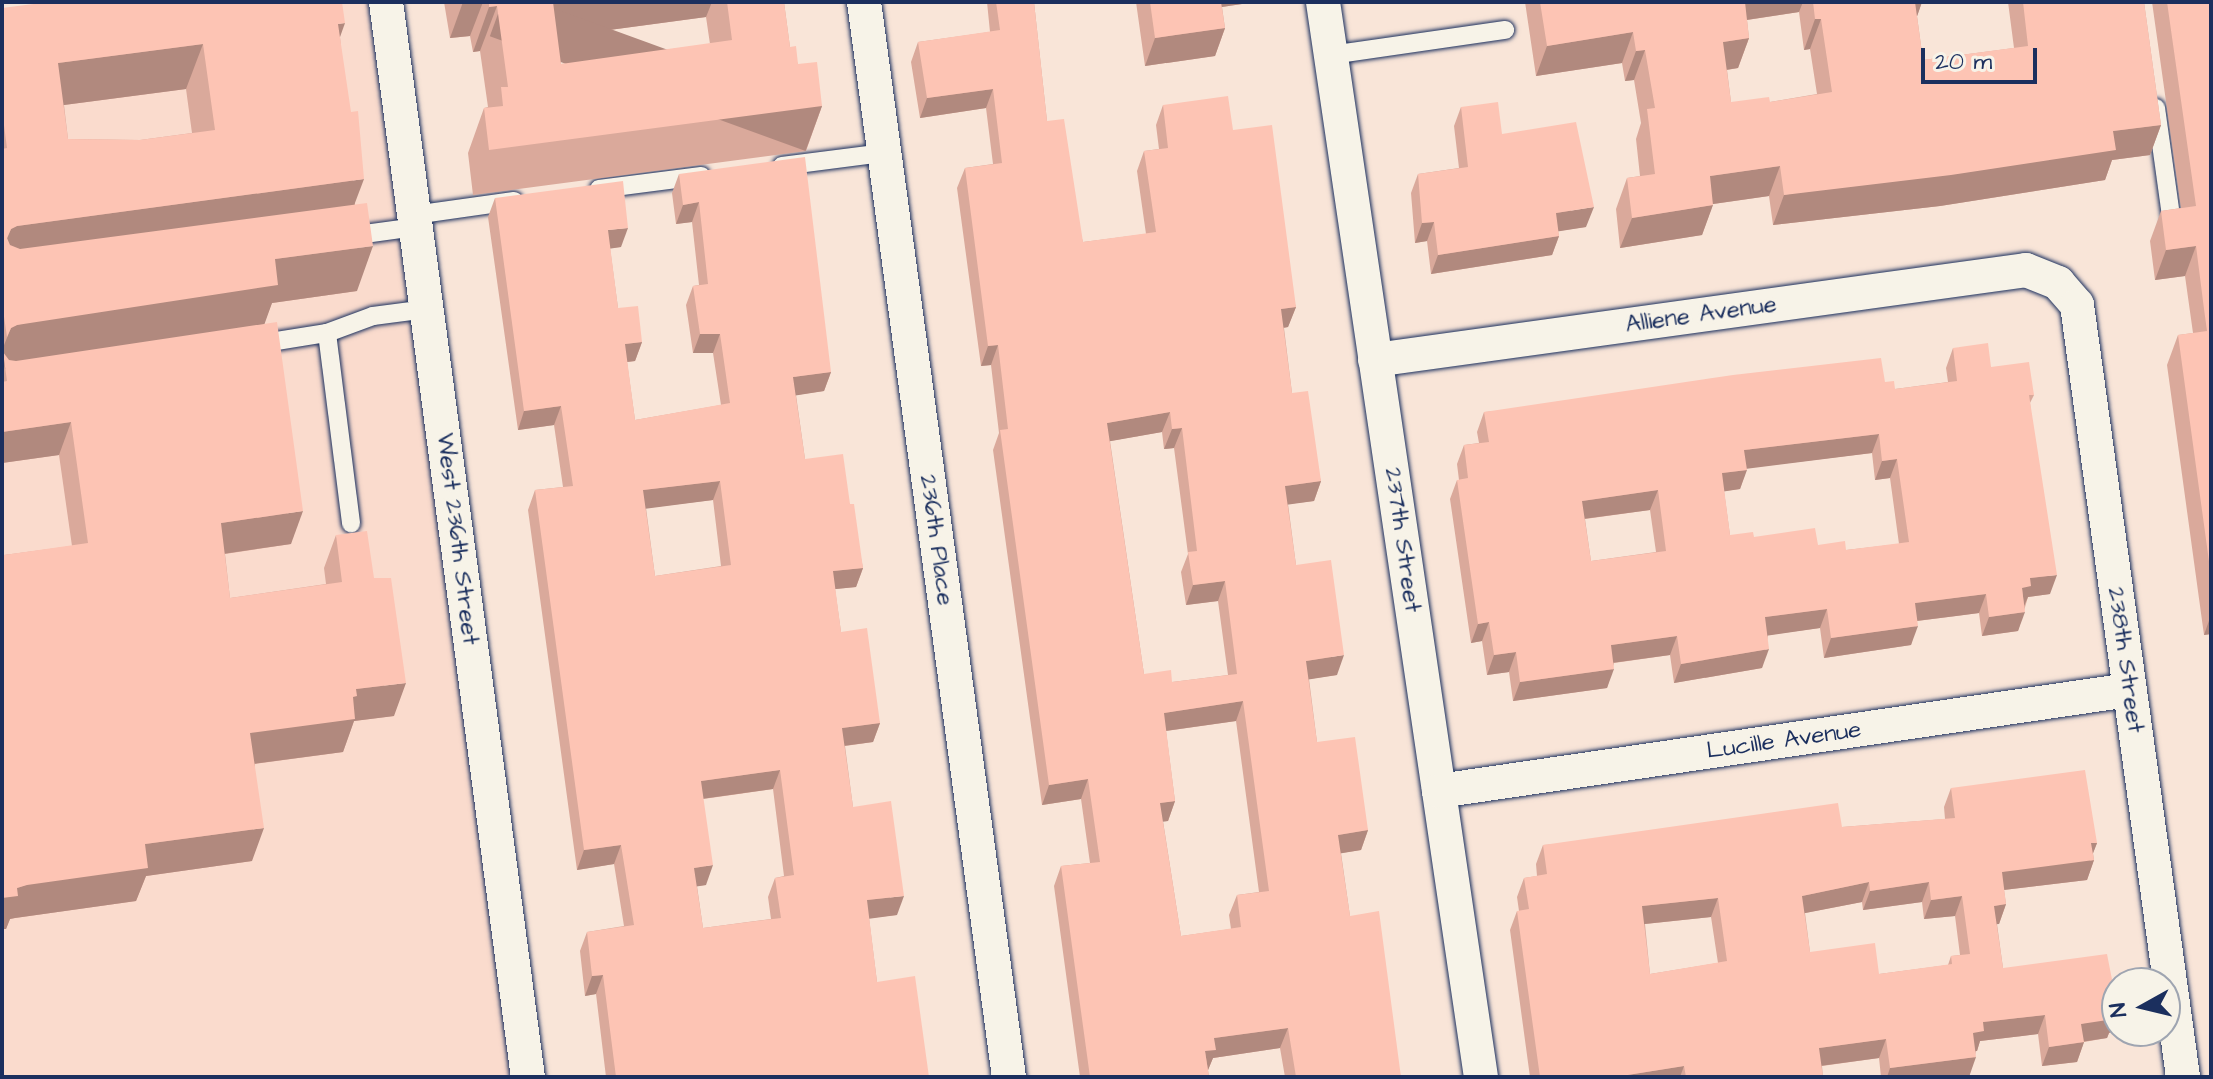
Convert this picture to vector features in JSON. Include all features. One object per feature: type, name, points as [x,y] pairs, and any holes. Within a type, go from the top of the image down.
[{"type":"street","name":"West 236th Street","points":[[386,2],[528,1077]]},
{"type":"street","name":"236th Place","points":[[864,2],[1009,1077]]},
{"type":"street","name":"237th Street","points":[[1323,2],[1481,1077]]},
{"type":"street","name":"Alliene Avenue","points":[[1375,360],[2026,270]]},
{"type":"street","name":"238th Street","points":[[2026,270],[2058,283],[2077,305],[2183,1077]]},
{"type":"street","name":"Lucille Avenue","points":[[1439,791],[2129,690]]},
{"type":"lane","points":[[1331,55],[1505,30]]},
{"type":"lane","points":[[2154,91],[2172,224]]},
{"type":"lane","points":[[762,168],[884,153]]},
{"type":"lane","points":[[577,192],[719,174]]},
{"type":"lane","points":[[330,239],[534,199]]},
{"type":"lane","points":[[234,347],[327,333],[373,316],[427,309]]},
{"type":"lane","points":[[327,333],[351,523]]},
{"type":"shaded area","points":[[284,2],[368,2],[514,1077],[2,1077],[2,42]]},
{"type":"building","points":[[49,2],[342,2],[345,23],[338,24],[351,112],[358,111],[364,179],[17,226],[11,229],[7,238],[10,245],[20,249],[367,203],[373,246],[275,259],[278,285],[17,325],[11,328],[7,337],[2,303],[2,149],[7,148],[2,110],[2,8]],"holes":[[[203,44],[215,130],[140,140],[68,139],[58,63]]]},
{"type":"building","points":[[489,2],[553,2],[561,64],[732,40],[727,2],[784,2],[790,47],[796,46],[798,64],[817,62],[822,106],[489,150],[484,108],[503,106],[501,87],[508,87],[497,6],[489,7]]},
{"type":"building","points":[[996,2],[1034,2],[1047,121],[1064,119],[1083,242],[1156,232],[1144,151],[1168,148],[1163,105],[1228,96],[1233,130],[1272,125],[1296,307],[1281,309],[1292,393],[1308,391],[1321,481],[1285,486],[1296,565],[1331,560],[1344,655],[1306,661],[1317,742],[1355,737],[1368,830],[1338,835],[1350,916],[1379,911],[1401,1077],[1296,1077],[1288,1028],[1214,1038],[1216,1050],[1205,1051],[1209,1077],[1090,1077],[1061,866],[1100,862],[1088,779],[1049,785],[1000,430],[1008,429],[998,345],[988,346],[965,168],[1002,163],[993,89],[927,98],[918,42],[1000,30]],"holes":[[[1170,412],[1172,429],[1182,428],[1197,551],[1188,552],[1193,585],[1225,581],[1237,674],[1172,682],[1171,670],[1144,674],[1107,423]],[[1243,701],[1269,891],[1237,895],[1241,927],[1181,936],[1160,803],[1175,801],[1164,713]]]},
{"type":"building","points":[[1150,2],[1221,2],[1225,28],[1155,38]]},
{"type":"building","points":[[1540,2],[1745,2],[1749,38],[1723,42],[1731,102],[1769,97],[1770,102],[1832,92],[1821,19],[1815,19],[1813,2],[1915,2],[1923,60],[2028,46],[2023,2],[2144,2],[2161,125],[2113,131],[2116,150],[1951,175],[1784,195],[1780,166],[1710,176],[1713,205],[1632,218],[1627,178],[1655,174],[1647,109],[1655,108],[1645,50],[1636,51],[1633,32],[1547,46]]},
{"type":"building","points":[[2167,2],[2211,2],[2211,576],[2178,335],[2207,331],[2196,246],[2166,250],[2161,211],[2196,206]]},
{"type":"building","points":[[1498,102],[1502,134],[1576,122],[1594,207],[1556,213],[1559,236],[1438,255],[1434,222],[1422,223],[1418,174],[1468,167],[1461,107]]},
{"type":"building","points":[[805,157],[831,372],[793,377],[805,459],[843,454],[850,504],[854,504],[863,568],[833,571],[841,632],[867,628],[880,723],[842,728],[853,807],[891,801],[904,896],[867,900],[877,982],[915,976],[929,1077],[616,1077],[603,975],[592,976],[587,932],[634,925],[621,845],[584,850],[535,490],[573,486],[561,406],[524,411],[495,198],[623,181],[628,228],[608,230],[618,308],[638,306],[642,342],[625,344],[635,420],[730,403],[720,334],[700,334],[693,286],[708,284],[699,202],[683,205],[679,174]],"holes":[[[720,481],[731,565],[655,576],[643,490]],[[780,770],[794,875],[775,878],[781,918],[703,928],[694,868],[713,865],[701,781]]]},
{"type":"building","points":[[277,322],[303,511],[221,523],[230,598],[342,582],[336,535],[367,531],[374,578],[391,578],[406,683],[356,689],[357,696],[353,697],[355,719],[250,733],[264,828],[145,844],[148,868],[27,885],[17,888],[18,896],[2,898],[2,541],[4,555],[88,543],[71,422],[2,432],[2,382],[7,381],[3,352],[9,360],[16,361]]},
{"type":"building","points":[[1988,343],[1991,367],[2029,362],[2034,395],[2029,395],[2057,575],[2030,578],[2031,586],[2022,588],[2025,612],[1989,617],[1986,594],[1915,603],[1918,626],[1831,638],[1827,609],[1765,617],[1769,649],[1681,664],[1677,636],[1611,645],[1614,669],[1520,682],[1516,652],[1494,655],[1489,622],[1478,624],[1457,480],[1468,478],[1464,445],[1489,442],[1484,412],[1733,375],[1881,358],[1885,382],[1894,381],[1895,389],[1957,381],[1953,348]],"holes":[[[1879,434],[1882,461],[1897,459],[1909,542],[1846,550],[1845,541],[1818,545],[1815,528],[1754,537],[1753,532],[1730,535],[1722,473],[1747,470],[1744,450]],[[1658,490],[1666,551],[1591,561],[1582,501]]]},
{"type":"building","points":[[2085,770],[2097,843],[2091,843],[2094,860],[2002,872],[2006,904],[1994,906],[2003,968],[2107,954],[2110,967],[2101,967],[2101,1021],[2081,1024],[2084,1042],[2049,1047],[2045,1015],[1983,1022],[1984,1031],[1973,1033],[1976,1057],[1890,1068],[1886,1039],[1819,1048],[1823,1077],[1686,1077],[1684,1066],[1615,1077],[1540,1077],[1517,911],[1529,909],[1524,878],[1547,874],[1543,845],[1838,803],[1842,827],[1955,818],[1951,788]],"holes":[[[1869,882],[1870,891],[1929,882],[1931,900],[1962,896],[1970,954],[1951,956],[1952,964],[1879,974],[1875,943],[1810,952],[1802,896]],[[1718,898],[1727,961],[1650,974],[1642,906]]]}]
